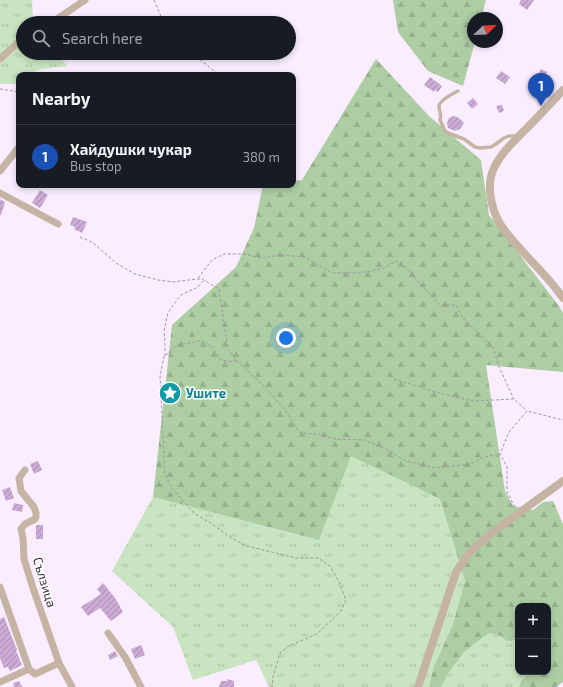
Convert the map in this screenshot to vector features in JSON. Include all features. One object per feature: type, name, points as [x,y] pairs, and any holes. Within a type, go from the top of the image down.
[{"type":"street","points":[[61,16],[85,0]]},
{"type":"street","points":[[0,59],[16,44]]},
{"type":"street","points":[[563,90],[503,154],[494,169],[491,182],[491,201],[498,221],[504,231],[553,284],[563,298]]},
{"type":"street","points":[[0,171],[16,151]]},
{"type":"street","points":[[0,193],[58,224]]},
{"type":"street","name":"Сълзица","points":[[25,470],[19,478],[21,491],[36,510],[36,517],[35,519],[24,524],[22,529],[24,558],[59,663],[72,687]]},
{"type":"street","points":[[418,687],[456,572],[470,552],[490,534],[563,481]]},
{"type":"street","points":[[0,587],[29,669],[35,674],[59,663]]},
{"type":"street","points":[[108,633],[125,657],[141,687]]},
{"type":"street","points":[[2,683],[29,669]]},
{"type":"lane","points":[[458,91],[449,96],[439,106],[441,117],[440,120],[448,133],[464,139],[475,147],[480,148],[491,147],[509,136],[519,136]]},
{"type":"path","points":[[154,0],[161,16]]},
{"type":"path","points":[[200,60],[215,72]]},
{"type":"path","points":[[0,89],[16,92]]},
{"type":"path","points":[[80,237],[92,242],[116,263],[135,274],[173,282],[197,279],[204,280],[219,289],[228,349],[236,360],[265,387],[285,410],[300,433],[317,434],[336,439],[364,440],[388,450],[406,461],[436,468],[470,464],[484,457],[500,454]]},
{"type":"path","points":[[197,279],[212,260],[224,254],[244,254],[261,258],[280,255],[305,257],[332,273],[359,273],[382,269],[396,261],[405,267],[440,305],[456,305],[463,318],[493,347],[499,367],[514,399],[527,411],[563,420]]},
{"type":"path","points":[[204,280],[198,287],[181,295],[168,313],[164,331],[164,358],[160,376],[165,475],[172,488],[194,513],[231,538],[247,546],[296,558],[318,558],[330,566],[339,582],[346,600],[342,611],[317,634],[289,646],[280,653],[272,687]]},
{"type":"path","points":[[164,358],[177,345],[200,341],[210,345],[221,360],[232,362],[236,360]]},
{"type":"path","points":[[394,379],[439,393],[472,401],[514,399]]},
{"type":"path","points":[[500,454],[509,432],[527,411]]},
{"type":"path","points":[[500,454],[508,467],[507,492],[518,513]]},
{"type":"green space","points":[[0,0],[32,0],[33,16],[16,16],[16,60],[62,60],[67,66],[36,70],[37,72],[16,72],[16,84],[0,84]]},
{"type":"green space","points":[[393,0],[486,0],[483,12],[467,12],[467,48],[473,48],[463,86],[428,71],[398,32]]},
{"type":"green space","points":[[376,59],[429,116],[481,160],[489,215],[563,313],[563,372],[486,365],[505,491],[513,506],[533,510],[543,502],[553,501],[563,524],[563,682],[556,687],[519,687],[521,681],[527,675],[551,675],[551,603],[515,603],[515,640],[507,641],[501,636],[489,633],[464,652],[448,674],[441,687],[429,687],[433,669],[453,624],[465,581],[440,499],[351,456],[319,540],[153,497],[172,325],[236,267],[254,228],[262,188],[296,188],[296,181],[302,180]]},
{"type":"green space","points":[[350,455],[440,499],[465,581],[453,624],[433,669],[429,687],[269,687],[256,660],[193,680],[173,627],[112,571],[153,497],[319,540]]},
{"type":"green space","points":[[489,633],[501,636],[507,640],[515,640],[515,675],[527,675],[521,681],[519,687],[441,687],[448,674],[464,652]]},
{"type":"building","points":[[521,0],[534,0],[527,10],[519,4]]},
{"type":"building","points":[[541,69],[547,72],[544,78],[538,76]]},
{"type":"building","points":[[501,71],[510,77],[505,84],[496,78]]},
{"type":"building","points":[[430,77],[442,86],[438,92],[435,90],[434,92],[424,85]]},
{"type":"building","points":[[473,98],[478,104],[472,109],[467,103]]},
{"type":"building","points":[[502,105],[504,111],[499,113],[496,106]]},
{"type":"building","points":[[454,116],[459,118],[464,123],[460,129],[455,131],[448,128],[447,123],[449,118]]},
{"type":"building","points":[[40,190],[48,195],[40,208],[32,203]]},
{"type":"building","points":[[0,199],[5,202],[1,215],[0,215]]},
{"type":"building","points":[[73,217],[87,222],[82,233],[70,225]]},
{"type":"building","points":[[38,461],[42,470],[34,474],[30,464]]},
{"type":"building","points":[[10,487],[14,498],[6,501],[2,490]]},
{"type":"building","points":[[14,503],[23,505],[22,512],[12,510]]},
{"type":"building","points":[[36,525],[43,525],[43,539],[36,539]]},
{"type":"building","points":[[103,583],[115,598],[123,612],[111,621],[100,608],[88,616],[81,607],[101,594],[97,589]]},
{"type":"building","points":[[4,617],[22,665],[10,671],[8,667],[4,668],[0,658],[0,619]]},
{"type":"building","points":[[141,645],[145,655],[135,659],[131,649]]},
{"type":"building","points":[[115,651],[118,656],[110,660],[108,655]]},
{"type":"building","points":[[227,679],[234,681],[234,687],[219,687],[221,681],[227,681]]},
{"type":"building","points":[[19,681],[22,687],[14,687],[13,683]]},
{"type":"place","name":"Хайдушки чукар","points":[[541,106]]},
{"type":"place","name":"Ушите","points":[[170,393]]}]
